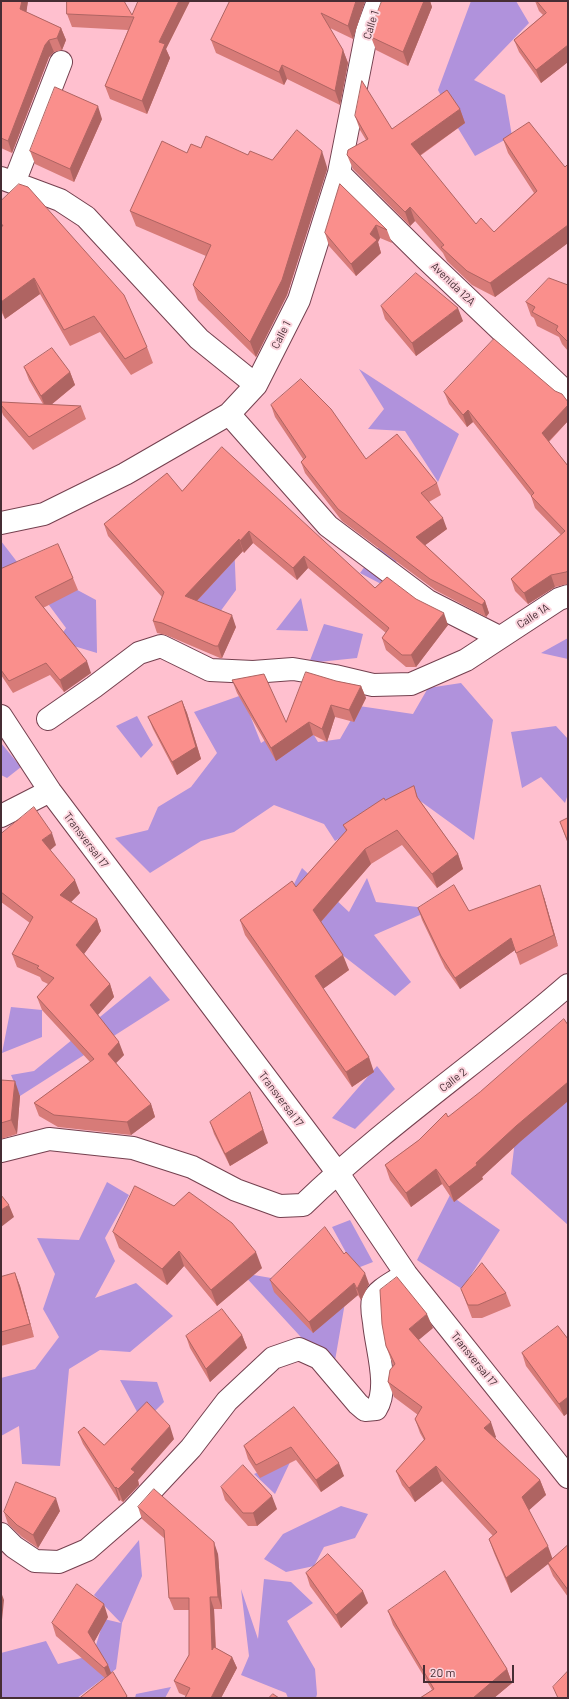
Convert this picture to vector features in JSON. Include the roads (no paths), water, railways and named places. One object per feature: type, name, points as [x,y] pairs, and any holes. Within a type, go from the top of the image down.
[{"type":"street","name":"Calle 1","points":[[1,523],[44,514],[125,474],[229,414],[256,385],[299,300],[339,173],[367,31],[378,1]]},
{"type":"street","points":[[61,62],[8,180],[60,200],[86,217],[199,340],[256,385]]},
{"type":"street","name":"Avenida 12A","points":[[339,173],[425,258],[568,394]]},
{"type":"street","points":[[229,414],[328,526],[428,601],[499,637]]},
{"type":"street","name":"Calle 1A","points":[[48,719],[139,653],[161,646],[210,670],[253,672],[293,669],[373,685],[411,684],[466,660],[559,599],[568,596]]},
{"type":"street","name":"Transversal 17","points":[[1,716],[50,791],[336,1172],[406,1274],[568,1477]]},
{"type":"street","points":[[1,816],[50,791]]},
{"type":"street","name":"Calle 2","points":[[1,1151],[49,1139],[133,1148],[192,1167],[236,1190],[280,1206],[303,1205],[336,1172],[523,1025],[568,985]]},
{"type":"street","points":[[1,1534],[14,1547],[34,1561],[58,1562],[87,1550],[133,1510],[191,1448],[227,1401],[273,1358],[299,1349],[318,1358],[365,1410],[376,1409],[380,1402],[383,1388],[375,1340],[373,1301],[378,1293],[406,1274]]}]
